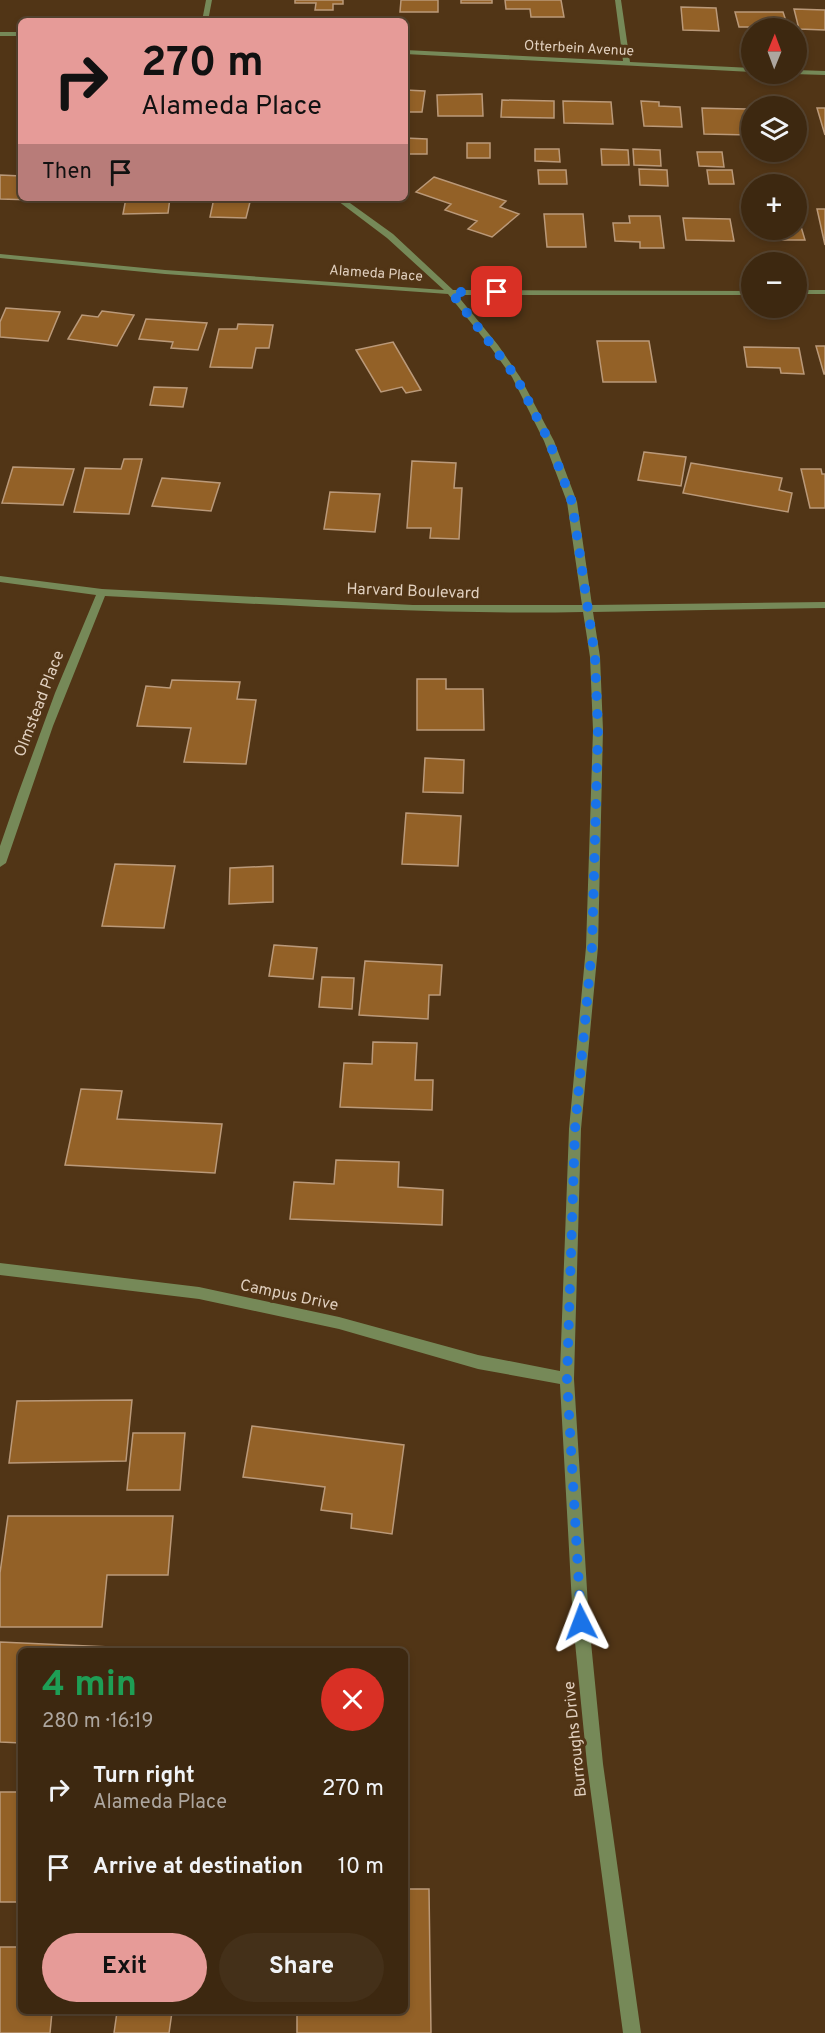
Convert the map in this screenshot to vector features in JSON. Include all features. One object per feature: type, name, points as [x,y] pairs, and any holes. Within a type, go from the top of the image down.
[{"type":"street","points":[[206,18],[209,0]]},
{"type":"street","points":[[618,0],[627,63]]},
{"type":"street","points":[[0,34],[18,34]]},
{"type":"street","name":"Otterbein Avenue","points":[[408,52],[741,69]]},
{"type":"street","points":[[807,72],[825,73]]},
{"type":"street","name":"Burroughs Drive","points":[[342,201],[390,236],[451,292],[516,377],[549,441],[572,502],[595,657],[597,776],[592,947],[575,1129],[567,1379],[581,1622],[593,1752],[632,2033]]},
{"type":"street","name":"Alameda Place","points":[[0,256],[165,272],[451,292],[741,293]]},
{"type":"street","points":[[807,292],[825,292]]},
{"type":"street","name":"Harvard Boulevard","points":[[0,579],[102,592],[412,608],[589,610],[825,605]]},
{"type":"street","name":"Olmstead Place","points":[[0,863],[22,795],[68,670],[102,592]]},
{"type":"street","name":"Campus Drive","points":[[0,1269],[199,1293],[339,1323],[478,1362],[567,1379]]},
{"type":"building","points":[[295,0],[343,0],[343,4],[333,4],[333,10],[315,10],[316,3],[295,3]]},
{"type":"building","points":[[401,0],[438,0],[438,12],[400,12]]},
{"type":"building","points":[[461,0],[492,0],[492,3],[461,3]]},
{"type":"building","points":[[505,0],[561,0],[564,17],[531,17],[530,9],[506,9]]},
{"type":"building","points":[[681,7],[716,8],[719,31],[683,30]]},
{"type":"building","points":[[794,9],[825,10],[825,30],[807,29],[807,18],[796,18]]},
{"type":"building","points":[[735,12],[783,12],[785,18],[741,18],[741,27],[739,27]]},
{"type":"building","points":[[408,90],[425,91],[422,112],[408,112]]},
{"type":"building","points":[[482,94],[483,116],[438,116],[437,95]]},
{"type":"building","points":[[502,100],[554,101],[554,118],[501,117]]},
{"type":"building","points":[[563,101],[611,102],[613,124],[564,123]]},
{"type":"building","points":[[641,101],[659,102],[659,106],[680,107],[682,127],[644,126]]},
{"type":"building","points":[[702,108],[741,109],[741,135],[704,134]]},
{"type":"building","points":[[817,108],[825,108],[825,135]]},
{"type":"building","points":[[408,138],[427,139],[427,154],[408,154]]},
{"type":"building","points":[[467,143],[490,143],[490,158],[467,158]]},
{"type":"building","points":[[535,149],[559,149],[560,162],[535,161]]},
{"type":"building","points":[[601,149],[628,150],[629,165],[602,165]]},
{"type":"building","points":[[633,149],[660,150],[661,166],[634,165]]},
{"type":"building","points":[[697,152],[722,152],[724,167],[699,166]]},
{"type":"building","points":[[639,169],[667,170],[668,186],[640,185]]},
{"type":"building","points":[[538,170],[566,170],[567,184],[539,184]]},
{"type":"building","points":[[707,170],[732,170],[734,184],[709,184]]},
{"type":"building","points":[[0,175],[18,176],[18,200],[0,199]]},
{"type":"building","points":[[434,177],[506,201],[500,207],[519,214],[492,237],[468,229],[477,221],[445,210],[451,204],[416,192]]},
{"type":"building","points":[[125,201],[170,201],[168,213],[123,214]]},
{"type":"building","points":[[213,201],[250,201],[246,218],[210,217]]},
{"type":"building","points":[[817,209],[825,209],[825,245]]},
{"type":"building","points":[[544,214],[583,214],[586,247],[547,247]]},
{"type":"building","points":[[629,216],[660,216],[664,248],[640,248],[640,242],[615,241],[613,223],[630,223]]},
{"type":"building","points":[[683,218],[730,219],[734,241],[686,240]]},
{"type":"building","points":[[6,308],[60,312],[48,341],[0,337],[0,322]]},
{"type":"building","points":[[102,311],[134,315],[117,346],[68,339],[82,315],[98,317]]},
{"type":"building","points":[[146,319],[207,323],[198,350],[171,348],[173,342],[139,339]]},
{"type":"building","points":[[238,324],[273,325],[269,348],[256,348],[252,368],[210,367],[219,329],[237,329]]},
{"type":"building","points":[[597,341],[649,341],[656,382],[603,382]]},
{"type":"building","points":[[393,342],[421,390],[406,393],[402,387],[381,392],[356,350]]},
{"type":"building","points":[[816,346],[825,346],[825,374],[824,374]]},
{"type":"building","points":[[744,347],[799,348],[804,374],[781,373],[780,368],[747,367]]},
{"type":"building","points":[[154,387],[187,388],[183,407],[150,405]]},
{"type":"building","points":[[644,452],[686,457],[681,486],[638,480]]},
{"type":"building","points":[[124,459],[142,459],[129,514],[74,512],[85,468],[121,469]]},
{"type":"building","points":[[412,461],[456,463],[454,488],[462,488],[459,539],[430,538],[431,528],[407,528]]},
{"type":"building","points":[[691,463],[782,478],[779,490],[792,493],[788,512],[683,493]]},
{"type":"building","points":[[13,467],[74,469],[63,505],[2,503]]},
{"type":"building","points":[[801,469],[821,469],[822,474],[825,474],[825,508],[810,508]]},
{"type":"building","points":[[162,478],[220,483],[211,511],[152,506]]},
{"type":"building","points":[[330,492],[380,494],[375,532],[324,529]]},
{"type":"building","points":[[417,679],[446,679],[446,689],[483,689],[484,730],[417,730]]},
{"type":"building","points":[[172,680],[240,682],[237,699],[256,700],[246,764],[184,762],[191,728],[137,726],[146,686],[170,688]]},
{"type":"building","points":[[425,758],[464,760],[463,793],[423,792]]},
{"type":"building","points":[[406,813],[461,816],[458,866],[402,864]]},
{"type":"building","points":[[115,864],[175,866],[164,928],[102,926]]},
{"type":"building","points":[[273,866],[273,902],[229,904],[230,868]]},
{"type":"building","points":[[274,945],[317,948],[313,979],[269,976]]},
{"type":"building","points":[[365,961],[442,965],[440,995],[429,995],[428,1019],[359,1015]]},
{"type":"building","points":[[322,977],[354,978],[352,1009],[319,1007]]},
{"type":"building","points":[[373,1042],[417,1043],[415,1080],[433,1080],[432,1110],[340,1107],[344,1063],[372,1064]]},
{"type":"building","points":[[81,1089],[122,1091],[117,1119],[222,1124],[215,1173],[65,1165]]},
{"type":"building","points":[[336,1160],[399,1162],[398,1187],[443,1190],[442,1225],[290,1219],[294,1182],[334,1184]]},
{"type":"building","points":[[132,1400],[126,1461],[9,1463],[17,1401]]},
{"type":"building","points":[[252,1426],[404,1445],[392,1534],[351,1528],[352,1514],[321,1510],[325,1487],[243,1477]]},
{"type":"building","points":[[133,1433],[185,1433],[180,1490],[127,1490]]},
{"type":"building","points":[[8,1516],[173,1516],[168,1575],[107,1575],[102,1627],[0,1627],[0,1573]]},
{"type":"building","points":[[0,1642],[110,1647],[18,1648],[18,1743],[0,1742]]},
{"type":"building","points":[[0,1792],[18,1792],[18,1902],[0,1902]]},
{"type":"building","points":[[408,1889],[429,1889],[431,2033],[297,2033],[297,2014],[408,2014]]},
{"type":"building","points":[[0,1947],[18,1947],[18,2014],[52,2014],[50,2033],[0,2033]]},
{"type":"building","points":[[117,2014],[172,2014],[169,2033],[114,2033]]},
{"type":"route","points":[[497,292],[451,292],[516,377],[549,441],[572,502],[595,657],[598,730],[592,947],[575,1129],[567,1379],[581,1622]]}]
